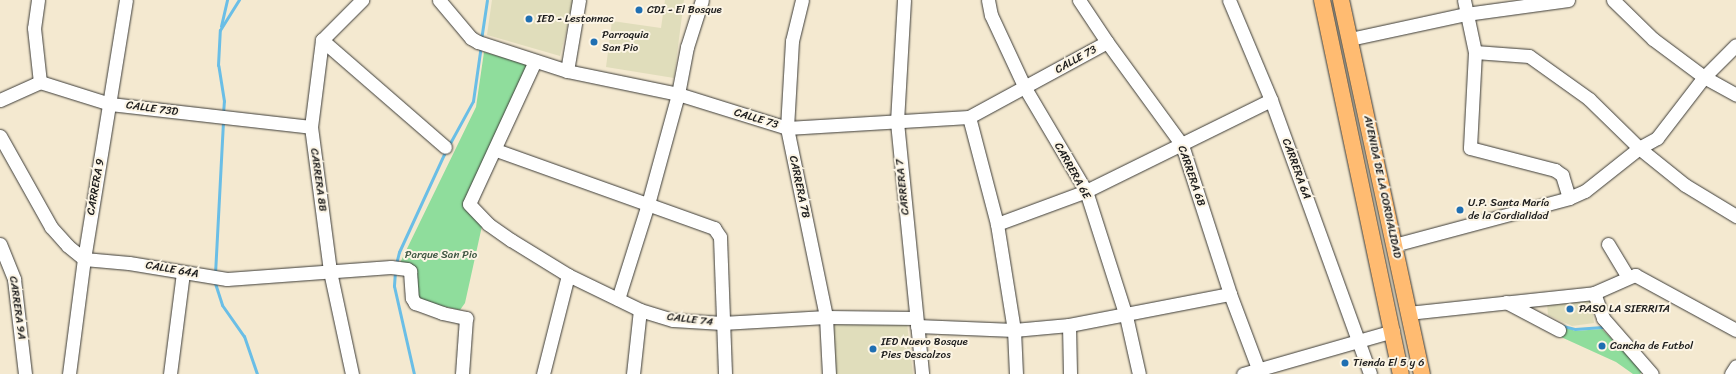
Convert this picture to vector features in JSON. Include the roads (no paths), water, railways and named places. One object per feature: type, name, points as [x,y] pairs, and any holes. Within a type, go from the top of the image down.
[{"type":"main road","name":"AVENIDA DE LA CORDIALIDAD","points":[[1322,0],[1401,374]]},
{"type":"main road","name":"AVENIDA DE LA CORDIALIDAD","points":[[1342,0],[1408,313],[1424,372]]},
{"type":"street","points":[[0,100],[40,82],[34,28],[38,0]]},
{"type":"street","name":"CARRERA 9","points":[[69,374],[84,259],[126,0]]},
{"type":"street","points":[[362,0],[322,40],[445,147]]},
{"type":"street","name":"CALLE 73","points":[[439,0],[471,38],[481,43],[567,72],[678,94],[787,128],[969,117],[1107,42]]},
{"type":"street","points":[[567,72],[579,0]]},
{"type":"street","points":[[618,299],[648,204],[678,94],[687,48],[702,0]]},
{"type":"street","name":"CARRERA 7B","points":[[802,0],[792,41],[787,128],[826,317],[829,374]]},
{"type":"street","name":"CARRERA 7","points":[[904,0],[897,122],[922,374]]},
{"type":"street","name":"CARRERA 6E","points":[[988,0],[991,15],[1024,88],[1086,191],[1126,316],[1139,374]]},
{"type":"street","name":"CARRERA 6B","points":[[1079,0],[1107,42],[1182,145],[1230,294],[1259,371]]},
{"type":"street","name":"CARRERA 6A","points":[[1229,0],[1271,100],[1359,340],[1370,374]]},
{"type":"street","points":[[1464,0],[1474,52],[1470,148],[1555,170],[1562,175],[1569,198]]},
{"type":"street","points":[[1350,39],[1466,14],[1568,0]]},
{"type":"street","points":[[1613,0],[1653,39],[1704,77],[1736,94]]},
{"type":"street","name":"CARRERA 8B","points":[[322,40],[311,127],[330,271],[352,374]]},
{"type":"street","points":[[1394,245],[1569,198],[1585,191],[1640,148],[1657,138],[1704,77],[1736,45]]},
{"type":"street","points":[[1474,52],[1529,56],[1589,99],[1640,148],[1685,185],[1736,216]]},
{"type":"street","points":[[535,61],[496,150],[714,228],[720,237],[725,374]]},
{"type":"street","name":"CALLE 73D","points":[[40,82],[110,104],[222,119],[311,127]]},
{"type":"street","points":[[997,224],[1086,191],[1271,100]]},
{"type":"street","points":[[969,117],[997,224],[1014,330],[1016,374]]},
{"type":"street","points":[[0,136],[51,227],[68,246],[84,259]]},
{"type":"street","name":"CALLE 74","points":[[496,150],[470,206],[488,224],[568,275],[640,310],[673,320],[722,323],[826,317],[917,322],[1014,330],[1069,325],[1126,316],[1230,294]]},
{"type":"street","name":"CARRERA 9A","points":[[0,244],[14,279],[25,374]]},
{"type":"street","points":[[1608,244],[1627,276]]},
{"type":"street","name":"CALLE 64A","points":[[84,259],[227,279],[330,271],[400,269],[415,303],[442,313],[466,318],[462,374]]},
{"type":"street","points":[[170,374],[183,272]]},
{"type":"street","points":[[543,374],[568,275]]},
{"type":"street","points":[[1408,313],[1594,293],[1627,276],[1640,277],[1736,330]]},
{"type":"street","points":[[1594,293],[1603,318],[1650,373]]},
{"type":"street","points":[[1506,302],[1559,330]]},
{"type":"street","points":[[633,374],[640,310]]},
{"type":"street","points":[[1069,325],[1070,374]]},
{"type":"street","points":[[1243,374],[1259,371],[1393,331]]},
{"type":"street","points":[[1731,374],[1736,366]]},
{"type":"waterway","points":[[221,26],[227,0]]},
{"type":"waterway","points":[[223,114],[224,101],[218,65],[220,30],[239,0]]},
{"type":"waterway","points":[[481,40],[487,0]]},
{"type":"waterway","points":[[396,264],[399,252],[444,154],[473,101],[481,45]]},
{"type":"waterway","points":[[215,274],[223,120]]},
{"type":"waterway","points":[[395,271],[394,286],[414,374]]},
{"type":"waterway","points":[[214,280],[222,305],[244,336],[257,374]]},
{"type":"waterway","points":[[1559,325],[1575,329],[1606,327]]},
{"type":"place","name":"CDI - El Bosque","points":[[639,10]]},
{"type":"place","name":"IED - Lestonnac","points":[[529,19]]},
{"type":"place","name":"Parroquia San Pio","points":[[594,42]]},
{"type":"place","name":"U.P. Santa María de la Cordialidad","points":[[1460,210]]},
{"type":"place","name":"PASO LA SIERRITA","points":[[1570,309]]},
{"type":"place","name":"Cancha de Futbol","points":[[1602,346]]},
{"type":"place","name":"IED Nuevo Bosque Pies Descalzos","points":[[873,349]]},
{"type":"place","name":"Tienda El 5 y 6","points":[[1345,363]]},
{"type":"park label","name":"Parque San Pio","points":[[441,255]]}]
